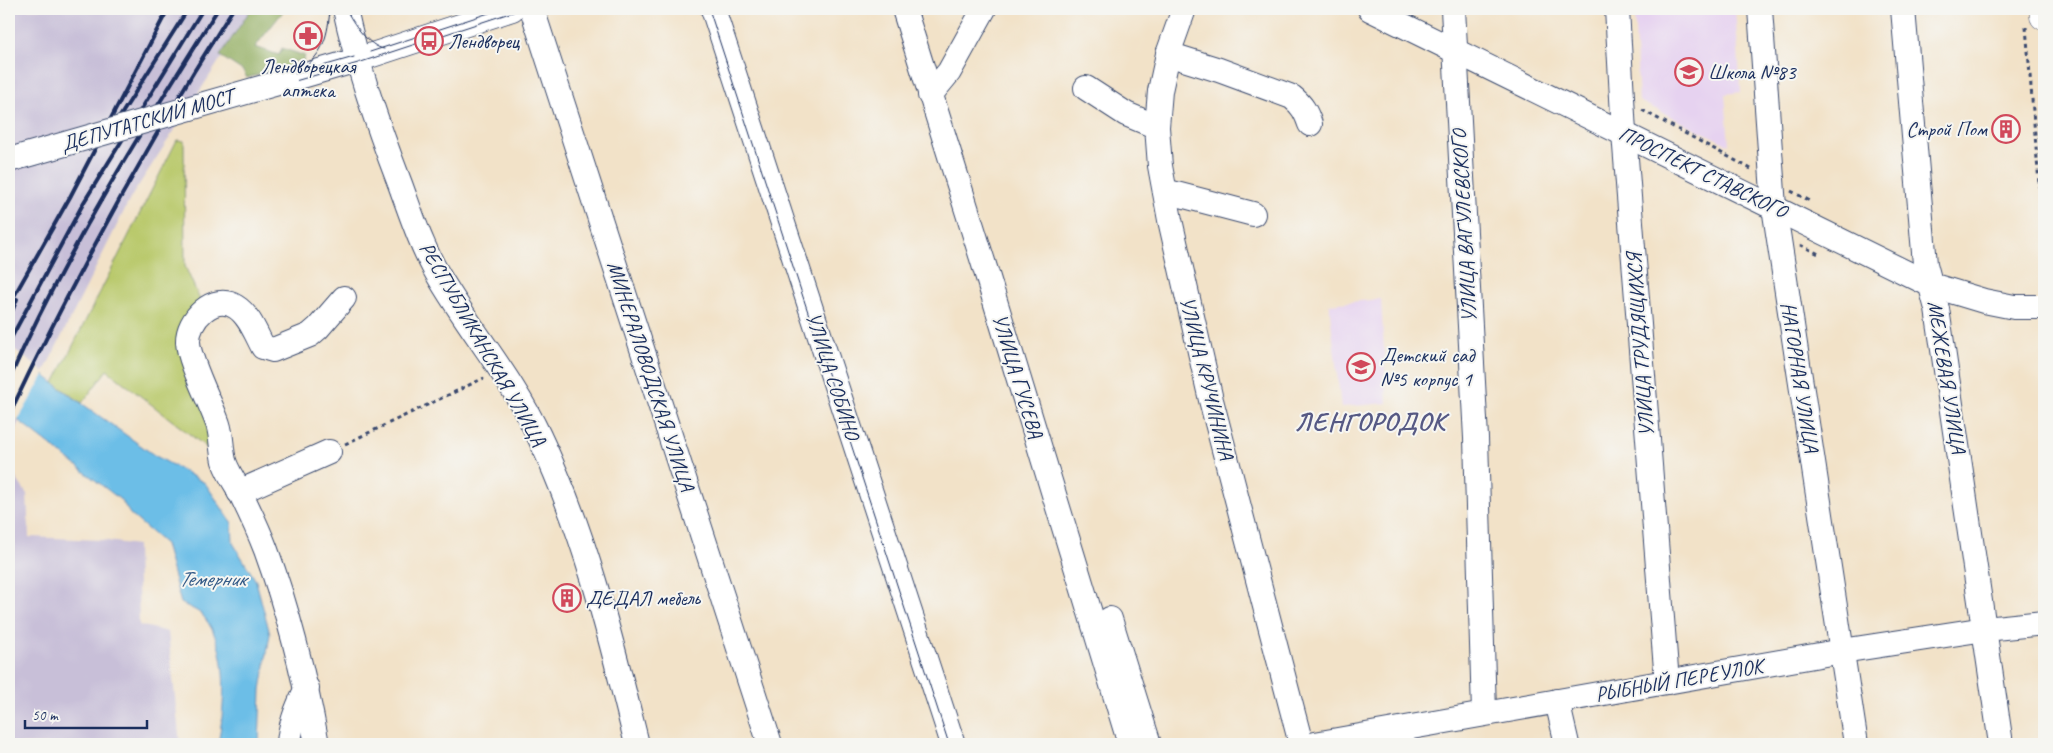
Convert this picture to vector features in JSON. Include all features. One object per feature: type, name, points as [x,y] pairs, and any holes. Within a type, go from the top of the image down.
[{"type":"street","name":"РЕСПУБЛИКАНСКАЯ УЛИЦА","points":[[345,9],[357,60],[391,160],[426,250],[452,299],[501,370],[538,434],[567,500],[584,546],[611,641],[637,744]]},
{"type":"street","name":"ДЕПУТАТСКИЙ МОСТ","points":[[9,160],[357,60],[512,9]]},
{"type":"street","name":"МИНЕРАЛОВОДСКАЯ УЛИЦА","points":[[532,9],[770,744]]},
{"type":"street","name":"УЛИЦА СОБИНО","points":[[713,9],[953,744]]},
{"type":"street","name":"УЛИЦА ГУСЕВА","points":[[904,9],[1130,744]]},
{"type":"street","points":[[930,95],[949,72],[984,9]]},
{"type":"street","name":"УЛИЦА КРУЧИНИНА","points":[[1184,9],[1168,54],[1160,91],[1157,127],[1160,166],[1211,400],[1301,744]]},
{"type":"street","name":"ПРОСПЕКТ СТАВСКОГО","points":[[1370,9],[1931,285],[1984,301],[2014,307],[2044,307]]},
{"type":"street","name":"УЛИЦА ВАГУЛЕВСКОГО","points":[[1453,9],[1476,438],[1484,714]]},
{"type":"street","name":"УЛИЦА ТРУДЯЩИХСЯ","points":[[1617,9],[1624,133],[1667,682]]},
{"type":"street","name":"НАГОРНАЯ УЛИЦА","points":[[1760,9],[1774,207],[1856,744]]},
{"type":"street","name":"МЕЖЕВАЯ УЛИЦА","points":[[1903,9],[1925,264],[1937,309],[2002,744]]},
{"type":"street","points":[[1168,54],[1219,70],[1292,97],[1300,103],[1307,113],[1310,124]]},
{"type":"street","points":[[1086,88],[1126,114],[1157,127]]},
{"type":"street","points":[[1165,191],[1253,214]]},
{"type":"street","points":[[985,268],[1024,346],[1149,744]]},
{"type":"street","points":[[317,744],[306,688],[266,550],[224,461],[219,426],[191,356],[188,342],[190,329],[196,317],[204,309],[226,302],[234,305],[242,312],[264,347],[272,350],[314,332],[344,298]]},
{"type":"street","points":[[240,492],[329,452]]},
{"type":"street","name":"РЫБНЫЙ ПЕРЕУЛОК","points":[[1315,744],[1842,651],[1985,629],[2044,623]]},
{"type":"street","points":[[289,744],[295,715],[306,688]]},
{"type":"street","points":[[1557,701],[1567,744]]},
{"type":"path","points":[[2038,14],[2044,243]]},
{"type":"path","points":[[1660,119],[1724,154]]},
{"type":"path","points":[[329,452],[501,370]]},
{"type":"shaded area","points":[[9,9],[253,9],[131,197],[9,442]]},
{"type":"shaded area","name":"Школа №83","points":[[1634,9],[1735,9],[1741,92],[1725,94],[1729,145],[1639,101]]},
{"type":"shaded area","name":"Детский сад №5 корпус 1","points":[[1381,299],[1387,403],[1341,407],[1329,304]]},
{"type":"shaded area","points":[[9,468],[27,494],[29,537],[101,540],[137,545],[139,625],[168,632],[180,744],[9,744]]},
{"type":"green space","points":[[251,9],[285,9],[255,47],[279,55],[282,48],[305,56],[303,62],[294,61],[293,71],[283,72],[281,68],[247,78],[243,71],[220,56]]},
{"type":"green space","points":[[177,140],[184,141],[185,266],[204,309],[190,329],[224,461],[107,370],[82,403],[54,383]]},
{"type":"water","name":"Темерник","points":[[9,348],[63,390],[154,455],[205,483],[232,523],[233,543],[256,581],[270,634],[261,690],[259,744],[218,744],[224,696],[222,661],[218,645],[212,630],[202,615],[181,603],[165,544],[130,514],[122,501],[9,413]]},
{"type":"pier","points":[[9,345],[45,373],[17,422],[9,416]]},
{"type":"tram line","points":[[302,69],[320,50],[328,27],[330,9]]},
{"type":"tram line","points":[[346,9],[367,39],[384,49]]},
{"type":"tram line","points":[[370,52],[501,9]]},
{"type":"tram line","points":[[9,163],[358,63],[522,9]]},
{"type":"tram line","points":[[709,9],[949,744]]},
{"type":"tram line","points":[[274,80],[354,57]]},
{"type":"railway","points":[[9,305],[70,197],[168,9]]},
{"type":"railway","points":[[119,118],[188,9]]},
{"type":"railway","points":[[9,342],[84,202],[203,9]]},
{"type":"railway","points":[[9,380],[31,332],[80,237],[134,144],[218,9]]},
{"type":"railway","points":[[9,415],[60,311],[115,208],[172,108],[233,9]]},
{"type":"railway","points":[[9,319],[17,299]]},
{"type":"place","name":"Лендворецкая аптека","points":[[308,36]]},
{"type":"place","name":"Лендворец","points":[[429,41]]},
{"type":"place","name":"Школа №83","points":[[1689,72]]},
{"type":"place","name":"Строй Пом","points":[[2006,129]]},
{"type":"place","name":"Детский сад №5 корпус 1","points":[[1361,367]]},
{"type":"place","name":"ДЕДАЛ мебель","points":[[567,598]]},
{"type":"district","name":"ЛЕНГОРОДОК","points":[[1370,421]]}]
